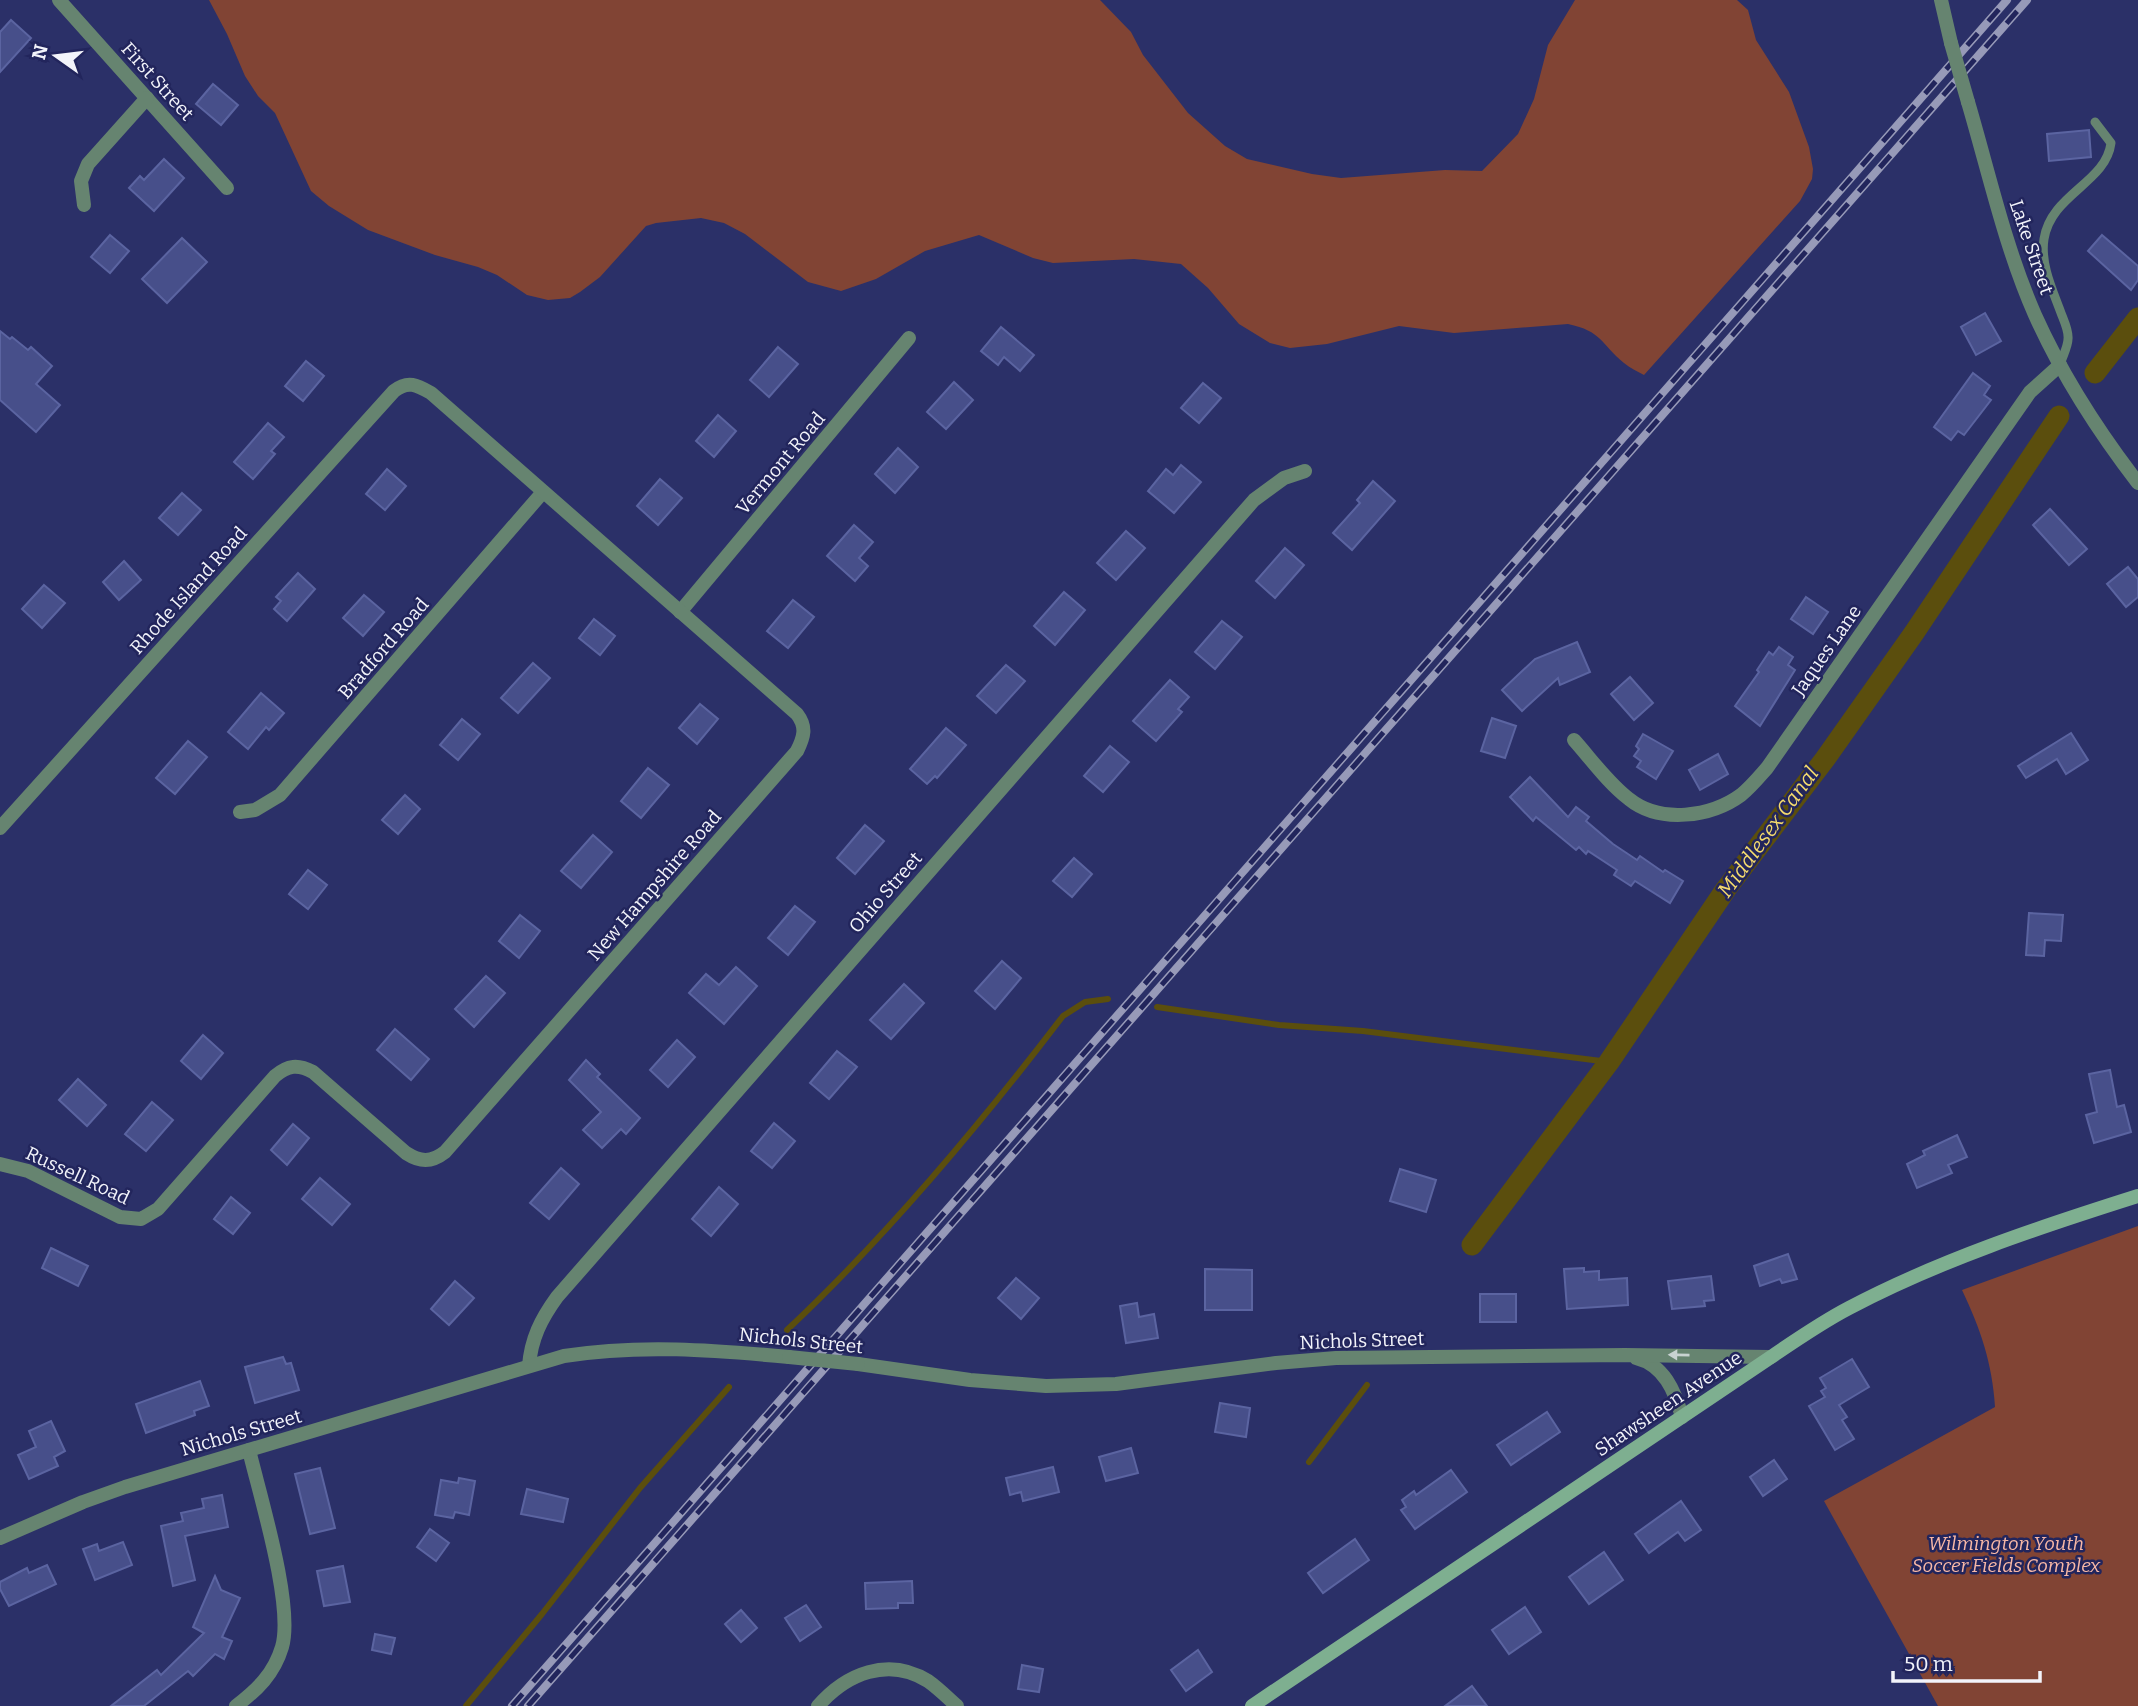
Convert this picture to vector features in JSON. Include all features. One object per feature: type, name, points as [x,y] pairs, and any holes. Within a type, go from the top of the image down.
[{"type":"main road","name":"Shawsheen Avenue","points":[[1252,1706],[1846,1309],[1914,1277],[2046,1225],[2138,1196]]},
{"type":"street","name":"First Street","points":[[58,0],[227,188]]},
{"type":"street","name":"Lake Street","points":[[1941,0],[2014,260],[2034,313],[2060,365],[2138,483]]},
{"type":"street","points":[[84,205],[81,181],[88,164],[147,98]]},
{"type":"street","name":"Vermont Road","points":[[680,612],[909,338]]},
{"type":"street","name":"Jaques Lane","points":[[1574,740],[1621,792],[1648,808],[1668,813],[1698,813],[1727,804],[1744,793],[1767,768],[2030,392],[2060,365]]},
{"type":"street","name":"New Hampshire Road","points":[[141,1219],[158,1209],[275,1076],[292,1066],[313,1072],[406,1153],[418,1160],[438,1158],[445,1153],[797,751],[802,741],[803,721],[797,714],[431,393],[409,383]]},
{"type":"street","name":"Rhode Island Road","points":[[0,828],[394,391],[409,383]]},
{"type":"street","name":"Ohio Street","points":[[529,1366],[531,1346],[538,1327],[557,1297],[1254,500],[1284,478],[1305,471]]},
{"type":"street","name":"Bradford Road","points":[[240,812],[255,810],[280,795],[544,492]]},
{"type":"street","name":"Russell Road","points":[[0,1164],[28,1171],[120,1217],[141,1219]]},
{"type":"street","name":"Nichols Street","points":[[0,1538],[125,1487],[529,1366],[598,1351],[710,1350],[858,1364],[970,1380],[1046,1386],[1116,1384],[1336,1358],[1625,1355],[1771,1357]]},
{"type":"street","name":"Nichols Street","points":[[1625,1355],[1641,1359],[1660,1369],[1682,1417]]},
{"type":"street","points":[[236,1706],[267,1678],[283,1645],[285,1625],[279,1580],[249,1450]]},
{"type":"street","points":[[818,1706],[836,1686],[848,1679],[875,1670],[889,1669],[916,1675],[957,1706]]},
{"type":"lane","points":[[2060,365],[2069,338],[2047,271],[2043,252],[2044,237],[2060,205],[2099,169],[2110,151],[2111,143],[2095,122]]},
{"type":"green space","points":[[209,0],[1100,0],[1131,32],[1143,55],[1188,113],[1225,146],[1247,159],[1341,178],[1445,170],[1482,171],[1518,134],[1534,99],[1548,45],[1575,0],[1737,0],[1748,10],[1756,40],[1789,92],[1809,147],[1812,179],[1800,201],[1644,375],[1624,363],[1595,334],[1568,324],[1454,333],[1399,326],[1327,344],[1290,348],[1270,343],[1239,324],[1208,288],[1181,264],[1134,259],[1053,263],[1033,258],[979,235],[925,251],[876,279],[841,291],[808,282],[745,234],[724,223],[701,218],[656,223],[646,226],[600,277],[580,292],[570,298],[548,300],[527,295],[497,275],[478,267],[435,255],[368,230],[329,206],[311,191],[275,113],[258,96],[245,76]]},
{"type":"green space","name":"Wilmington Youth Soccer Fields Complex","points":[[2138,1226],[2138,1706],[1938,1706],[1824,1501],[1995,1407],[1984,1347],[1962,1290]]},
{"type":"building","points":[[11,20],[31,38],[0,72],[0,32]]},
{"type":"building","points":[[213,84],[238,105],[221,125],[196,104]]},
{"type":"building","points":[[2089,130],[2091,157],[2049,161],[2047,134]]},
{"type":"building","points":[[164,159],[184,178],[154,211],[129,188],[140,176],[144,180]]},
{"type":"building","points":[[110,235],[129,251],[110,273],[91,257]]},
{"type":"building","points":[[2102,235],[2138,266],[2138,280],[2131,290],[2088,251]]},
{"type":"building","points":[[182,238],[207,262],[167,303],[142,279]]},
{"type":"building","points":[[1985,313],[2001,341],[1976,355],[1961,327]]},
{"type":"building","points":[[1001,327],[1034,355],[1020,371],[1004,357],[998,365],[981,351]]},
{"type":"building","points":[[0,331],[28,350],[31,347],[52,366],[36,384],[60,405],[36,432],[0,400]]},
{"type":"building","points":[[778,347],[798,364],[769,397],[750,380]]},
{"type":"building","points":[[306,361],[324,376],[303,401],[285,386]]},
{"type":"building","points":[[1973,373],[1990,386],[1984,395],[1991,400],[1964,435],[1958,431],[1951,440],[1934,427]]},
{"type":"building","points":[[954,382],[973,400],[946,429],[927,412]]},
{"type":"building","points":[[1203,383],[1221,398],[1199,423],[1181,408]]},
{"type":"building","points":[[718,415],[736,431],[714,457],[696,441]]},
{"type":"building","points":[[268,423],[284,437],[271,451],[275,454],[253,479],[234,462]]},
{"type":"building","points":[[898,448],[918,467],[895,493],[875,474]]},
{"type":"building","points":[[1181,465],[1201,482],[1174,513],[1148,491],[1166,469],[1173,475]]},
{"type":"building","points":[[387,469],[406,486],[385,510],[366,494]]},
{"type":"building","points":[[660,479],[682,498],[658,525],[637,506]]},
{"type":"building","points":[[1373,481],[1395,501],[1352,550],[1333,533],[1360,503],[1357,500]]},
{"type":"building","points":[[182,493],[201,510],[178,535],[159,518]]},
{"type":"building","points":[[2050,509],[2087,549],[2069,565],[2033,525]]},
{"type":"building","points":[[854,525],[873,542],[859,558],[868,566],[855,581],[827,556]]},
{"type":"building","points":[[1126,531],[1145,548],[1116,580],[1097,563]]},
{"type":"building","points":[[1285,548],[1304,565],[1275,598],[1256,581]]},
{"type":"building","points":[[124,561],[141,580],[119,600],[103,582]]},
{"type":"building","points":[[2128,567],[2138,579],[2138,597],[2126,607],[2107,584]]},
{"type":"building","points":[[298,573],[315,589],[287,621],[274,609],[281,601],[276,597]]},
{"type":"building","points":[[44,585],[65,603],[42,628],[22,609]]},
{"type":"building","points":[[1064,592],[1085,610],[1055,645],[1034,626]]},
{"type":"building","points":[[364,595],[384,612],[363,636],[343,618]]},
{"type":"building","points":[[1806,597],[1828,612],[1813,634],[1791,619]]},
{"type":"building","points":[[793,600],[814,617],[788,648],[767,631]]},
{"type":"building","points":[[594,619],[615,636],[600,655],[579,638]]},
{"type":"building","points":[[1222,621],[1242,637],[1215,669],[1195,652]]},
{"type":"building","points":[[1577,642],[1590,672],[1560,685],[1558,678],[1522,711],[1502,690],[1535,659]]},
{"type":"building","points":[[1779,647],[1793,657],[1788,665],[1795,670],[1760,726],[1735,706],[1759,672],[1757,670],[1769,652],[1773,655]]},
{"type":"building","points":[[533,663],[550,678],[518,713],[501,698]]},
{"type":"building","points":[[1006,665],[1025,681],[996,713],[977,696]]},
{"type":"building","points":[[1630,677],[1653,703],[1634,720],[1611,694]]},
{"type":"building","points":[[1170,680],[1189,697],[1178,709],[1182,712],[1156,741],[1133,721]]},
{"type":"building","points":[[261,693],[284,713],[269,730],[266,727],[248,749],[228,732]]},
{"type":"building","points":[[700,704],[718,719],[697,744],[679,728]]},
{"type":"building","points":[[1492,718],[1516,726],[1505,758],[1481,751]]},
{"type":"building","points":[[462,719],[480,734],[458,760],[440,745]]},
{"type":"building","points":[[946,728],[966,745],[937,778],[935,776],[927,784],[910,769]]},
{"type":"building","points":[[2071,733],[2088,760],[2066,774],[2057,759],[2026,778],[2018,766]]},
{"type":"building","points":[[1643,734],[1673,751],[1656,779],[1637,767],[1641,761],[1634,756]]},
{"type":"building","points":[[188,741],[207,757],[175,794],[156,778]]},
{"type":"building","points":[[1110,746],[1129,762],[1103,792],[1084,776]]},
{"type":"building","points":[[1718,754],[1728,774],[1700,790],[1689,770]]},
{"type":"building","points":[[648,768],[669,785],[641,818],[621,801]]},
{"type":"building","points":[[1530,777],[1568,817],[1576,807],[1589,817],[1586,821],[1613,844],[1637,860],[1640,856],[1663,872],[1665,870],[1683,881],[1670,903],[1635,881],[1631,886],[1614,875],[1617,870],[1588,851],[1586,854],[1579,847],[1576,850],[1536,817],[1533,821],[1510,797]]},
{"type":"building","points":[[405,795],[420,809],[398,834],[382,820]]},
{"type":"building","points":[[865,825],[884,841],[855,874],[837,858]]},
{"type":"building","points":[[593,835],[612,852],[581,888],[561,871]]},
{"type":"building","points":[[1074,858],[1092,874],[1072,897],[1053,881]]},
{"type":"building","points":[[308,870],[327,885],[308,909],[289,894]]},
{"type":"building","points":[[795,906],[815,922],[788,955],[768,938]]},
{"type":"building","points":[[2029,913],[2063,915],[2061,941],[2045,940],[2044,956],[2026,955]]},
{"type":"building","points":[[520,915],[540,931],[519,958],[499,941]]},
{"type":"building","points":[[1002,961],[1021,978],[995,1009],[975,991]]},
{"type":"building","points":[[736,967],[757,986],[724,1024],[689,993],[706,974],[719,985]]},
{"type":"building","points":[[486,976],[505,993],[474,1027],[455,1009]]},
{"type":"building","points":[[904,984],[924,1003],[891,1039],[870,1020]]},
{"type":"building","points":[[395,1029],[429,1059],[411,1080],[377,1050]]},
{"type":"building","points":[[203,1035],[223,1053],[201,1079],[181,1061]]},
{"type":"building","points":[[677,1040],[695,1057],[668,1087],[650,1070]]},
{"type":"building","points":[[837,1051],[857,1067],[829,1099],[810,1083]]},
{"type":"building","points":[[586,1060],[600,1074],[597,1077],[640,1118],[626,1134],[621,1129],[602,1148],[583,1130],[601,1112],[569,1080]]},
{"type":"building","points":[[2110,1070],[2117,1107],[2124,1105],[2131,1132],[2094,1143],[2086,1115],[2097,1112],[2089,1074]]},
{"type":"building","points":[[78,1079],[106,1105],[87,1126],[59,1100]]},
{"type":"building","points":[[152,1102],[173,1120],[146,1151],[125,1134]]},
{"type":"building","points":[[774,1123],[795,1141],[772,1168],[751,1151]]},
{"type":"building","points":[[293,1124],[309,1138],[287,1165],[271,1150]]},
{"type":"building","points":[[1957,1135],[1967,1157],[1948,1165],[1952,1173],[1917,1188],[1907,1164],[1925,1155],[1923,1151]]},
{"type":"building","points":[[561,1168],[579,1184],[549,1219],[530,1203]]},
{"type":"building","points":[[1400,1169],[1436,1180],[1426,1212],[1390,1201]]},
{"type":"building","points":[[320,1178],[350,1204],[332,1225],[302,1199]]},
{"type":"building","points":[[719,1187],[738,1204],[711,1236],[692,1219]]},
{"type":"building","points":[[231,1197],[250,1213],[233,1234],[214,1219]]},
{"type":"building","points":[[51,1248],[88,1266],[78,1286],[42,1268]]},
{"type":"building","points":[[1788,1254],[1797,1279],[1782,1283],[1780,1279],[1760,1286],[1754,1266]]},
{"type":"building","points":[[1584,1268],[1584,1272],[1599,1271],[1599,1280],[1627,1278],[1628,1305],[1567,1309],[1564,1269]]},
{"type":"building","points":[[1205,1269],[1252,1270],[1252,1310],[1205,1310]]},
{"type":"building","points":[[1711,1276],[1714,1300],[1704,1301],[1705,1306],[1672,1309],[1668,1281]]},
{"type":"building","points":[[1016,1278],[1039,1298],[1021,1319],[998,1298]]},
{"type":"building","points":[[455,1281],[474,1298],[449,1325],[431,1309]]},
{"type":"building","points":[[1480,1294],[1516,1294],[1516,1322],[1480,1322]]},
{"type":"building","points":[[1137,1303],[1139,1317],[1154,1314],[1158,1338],[1126,1343],[1120,1306]]},
{"type":"building","points":[[283,1357],[286,1364],[291,1363],[299,1390],[255,1403],[245,1367]]},
{"type":"building","points":[[1852,1359],[1869,1387],[1839,1405],[1847,1417],[1842,1420],[1854,1439],[1835,1450],[1809,1406],[1825,1397],[1821,1391],[1826,1388],[1820,1378]]},
{"type":"building","points":[[200,1381],[209,1406],[194,1411],[195,1415],[146,1433],[136,1404]]},
{"type":"building","points":[[1220,1403],[1250,1408],[1246,1437],[1215,1432]]},
{"type":"building","points":[[1547,1412],[1560,1432],[1511,1465],[1497,1445]]},
{"type":"building","points":[[51,1421],[65,1451],[54,1457],[58,1466],[29,1479],[18,1455],[36,1447],[29,1431]]},
{"type":"building","points":[[1131,1448],[1138,1473],[1106,1481],[1099,1457]]},
{"type":"building","points":[[1774,1460],[1787,1479],[1763,1496],[1750,1477]]},
{"type":"building","points":[[1053,1467],[1059,1492],[1023,1501],[1021,1492],[1010,1495],[1006,1478]]},
{"type":"building","points":[[320,1468],[335,1528],[310,1534],[295,1474]]},
{"type":"building","points":[[1451,1470],[1467,1492],[1415,1529],[1401,1510],[1406,1507],[1402,1500],[1414,1491],[1416,1495]]},
{"type":"building","points":[[459,1478],[475,1481],[469,1515],[455,1512],[453,1518],[435,1515],[441,1480],[458,1483]]},
{"type":"building","points":[[527,1489],[568,1499],[563,1522],[521,1514]]},
{"type":"building","points":[[222,1495],[228,1527],[185,1536],[195,1580],[173,1586],[161,1526],[183,1521],[181,1513],[204,1508],[202,1499]]},
{"type":"building","points":[[1681,1501],[1701,1530],[1685,1541],[1678,1532],[1649,1553],[1635,1534]]},
{"type":"building","points":[[430,1529],[449,1543],[436,1561],[417,1547]]},
{"type":"building","points":[[1355,1539],[1369,1560],[1323,1593],[1308,1573]]},
{"type":"building","points":[[123,1542],[132,1565],[95,1580],[83,1549],[97,1544],[99,1551]]},
{"type":"building","points":[[1604,1552],[1623,1580],[1589,1604],[1569,1577]]},
{"type":"building","points":[[47,1565],[56,1584],[9,1606],[0,1589],[0,1582],[27,1568],[29,1573]]},
{"type":"building","points":[[343,1566],[350,1602],[324,1606],[317,1571]]},
{"type":"building","points":[[215,1576],[221,1590],[240,1598],[222,1637],[232,1641],[224,1659],[215,1654],[193,1676],[188,1671],[144,1706],[111,1706],[157,1670],[161,1675],[204,1633],[193,1627]]},
{"type":"building","points":[[912,1581],[913,1603],[898,1603],[898,1608],[866,1609],[865,1583]]},
{"type":"building","points":[[806,1605],[821,1627],[800,1641],[785,1618]]},
{"type":"building","points":[[1525,1607],[1541,1632],[1509,1654],[1492,1630]]},
{"type":"building","points":[[741,1610],[757,1628],[741,1642],[725,1624]]},
{"type":"building","points":[[375,1634],[395,1638],[391,1654],[372,1650]]},
{"type":"building","points":[[1198,1650],[1212,1672],[1186,1691],[1171,1670]]},
{"type":"building","points":[[1022,1665],[1043,1669],[1039,1692],[1018,1689]]},
{"type":"building","points":[[1472,1686],[1487,1706],[1445,1706]]},
{"type":"waterway","name":"Middlesex Canal","points":[[2095,373],[2138,318]]},
{"type":"waterway","name":"Middlesex Canal","points":[[1472,1245],[1609,1062],[1726,889],[1825,759],[1914,633],[2059,416]]},
{"type":"waterway","points":[[787,1330],[897,1218],[999,1098],[1063,1016],[1085,1002],[1108,999]]},
{"type":"waterway","points":[[1157,1007],[1279,1025],[1363,1031],[1609,1062]]},
{"type":"waterway","name":"Middlesex Canal","points":[[1309,1462],[1367,1385]]},
{"type":"waterway","points":[[466,1706],[640,1488],[729,1387]]},
{"type":"railway","points":[[512,1706],[2007,0]]},
{"type":"railway","points":[[528,1706],[2027,0]]}]
